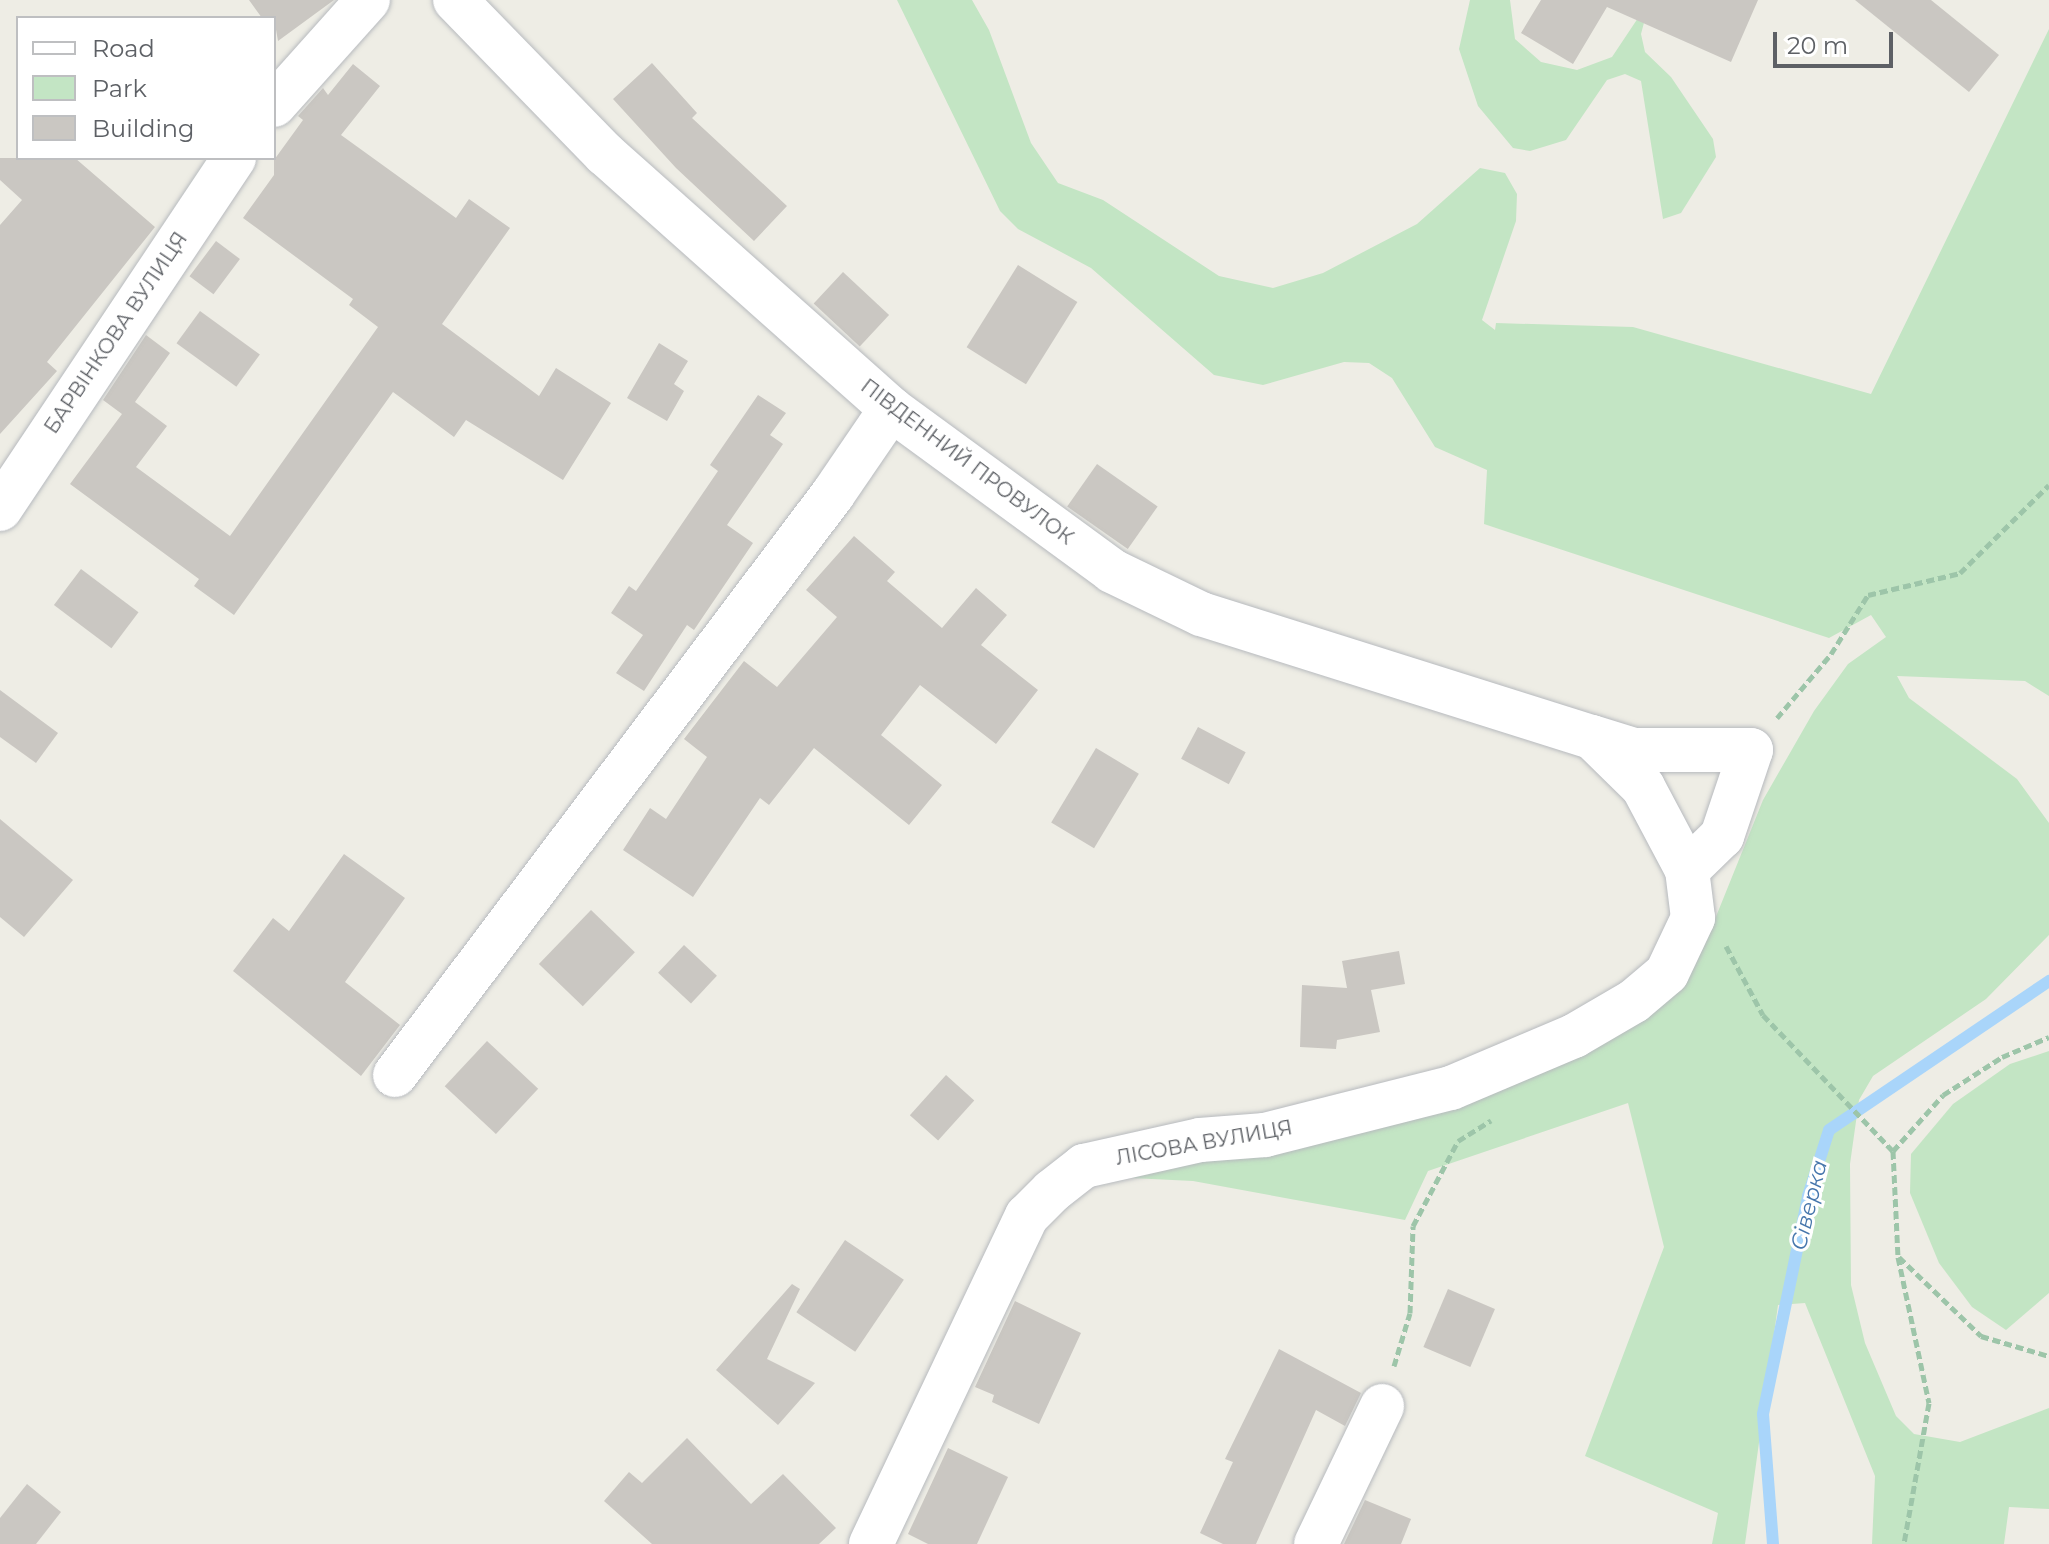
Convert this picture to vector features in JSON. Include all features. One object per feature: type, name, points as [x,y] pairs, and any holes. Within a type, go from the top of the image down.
[{"type":"street","points":[[276,103],[368,0]]},
{"type":"street","name":"ПІВДЕННИЙ ПРОВУЛОК","points":[[455,0],[605,154],[891,409],[1112,571],[1201,614],[1634,750],[1751,750]]},
{"type":"street","name":"БАРВІНКОВА ВУЛИЦЯ","points":[[0,509],[233,160]]},
{"type":"street","points":[[395,1075],[833,494],[891,409]]},
{"type":"street","name":"ПІВДЕННИЙ ПРОВУЛОК","points":[[1592,737],[1643,787],[1688,882]]},
{"type":"street","points":[[1688,882],[1722,836],[1751,750]]},
{"type":"street","name":"ЛІСОВА ВУЛИЦЯ","points":[[871,1544],[1027,1216],[1084,1166],[1200,1140],[1265,1135],[1451,1088],[1574,1036],[1634,1001],[1667,973],[1693,918],[1688,882]]},
{"type":"street","points":[[1316,1544],[1382,1406]]},
{"type":"path","points":[[1751,750],[1831,654],[1868,595],[1960,573],[2049,485]]},
{"type":"path","points":[[1688,882],[1706,909],[1763,1015],[1893,1151],[1898,1257],[1929,1403],[1904,1544]]},
{"type":"path","points":[[1893,1151],[1943,1095],[2002,1057],[2049,1037]]},
{"type":"path","points":[[1382,1406],[1410,1313],[1413,1226],[1458,1141],[1497,1117]]},
{"type":"path","points":[[1898,1257],[1981,1336],[2049,1356]]},
{"type":"green space","points":[[897,0],[972,0],[989,30],[1031,143],[1058,183],[1103,200],[1219,276],[1273,288],[1323,273],[1417,224],[1480,168],[1505,173],[1517,194],[1516,221],[1482,320],[1495,330],[1496,323],[1633,327],[1871,394],[2049,29],[2049,696],[2025,681],[1897,676],[1909,698],[2017,779],[2049,823],[2049,935],[1986,999],[1873,1076],[1859,1100],[1850,1164],[1851,1285],[1865,1343],[1896,1416],[1914,1434],[1960,1442],[2049,1408],[2049,1509],[2009,1507],[2004,1544],[1872,1544],[1875,1476],[1805,1303],[1778,1305],[1745,1544],[1712,1544],[1718,1513],[1585,1456],[1664,1247],[1628,1103],[1428,1171],[1405,1220],[1193,1181],[1090,1176],[1378,1123],[1709,934],[1763,800],[1814,711],[1848,664],[1886,637],[1871,615],[1829,638],[1484,524],[1487,470],[1435,447],[1392,378],[1369,363],[1344,362],[1263,385],[1214,375],[1091,268],[1018,229],[1000,211]]},
{"type":"green space","points":[[1470,0],[1510,0],[1515,39],[1541,62],[1577,70],[1612,57],[1650,0],[1641,34],[1645,52],[1671,77],[1713,139],[1716,157],[1681,213],[1663,219],[1641,81],[1625,74],[1607,80],[1566,140],[1530,151],[1513,148],[1478,106],[1459,49]]},
{"type":"green space","points":[[2049,1051],[2049,1293],[2006,1330],[1972,1307],[1939,1263],[1910,1193],[1911,1154],[1953,1104],[2010,1064]]},
{"type":"building","points":[[249,0],[334,0],[278,41],[276,16],[261,16]]},
{"type":"building","points":[[1541,0],[1758,0],[1731,62],[1607,7],[1573,64],[1521,33]]},
{"type":"building","points":[[1855,0],[1931,0],[1999,55],[1969,92]]},
{"type":"building","points":[[652,63],[697,113],[692,118],[787,206],[754,241],[676,168],[613,99]]},
{"type":"building","points":[[353,64],[380,86],[341,135],[456,218],[469,199],[510,228],[442,324],[539,396],[556,368],[611,403],[563,480],[466,420],[454,437],[393,392],[234,615],[194,586],[199,579],[70,484],[122,414],[103,400],[146,335],[170,353],[135,402],[167,426],[136,467],[230,536],[378,327],[349,305],[353,299],[243,218],[274,175],[274,160],[303,120],[298,116],[323,88],[328,95]]},
{"type":"building","points":[[0,158],[77,160],[155,227],[47,362],[57,371],[0,434],[0,225],[22,200],[0,180]]},
{"type":"building","points":[[216,241],[240,259],[213,294],[190,276]]},
{"type":"building","points":[[1018,265],[1077,302],[1026,384],[967,347]]},
{"type":"building","points":[[843,272],[889,315],[860,346],[814,303]]},
{"type":"building","points":[[200,311],[260,354],[236,387],[176,343]]},
{"type":"building","points":[[659,343],[688,361],[674,384],[684,391],[667,421],[627,398]]},
{"type":"building","points":[[758,395],[786,413],[770,435],[783,444],[727,525],[753,543],[694,630],[687,625],[644,691],[616,673],[643,635],[611,613],[629,586],[636,591],[718,471],[710,465]]},
{"type":"building","points":[[1097,464],[1158,506],[1128,549],[1067,507]]},
{"type":"building","points":[[854,536],[895,572],[887,581],[942,628],[976,588],[1007,615],[981,645],[1038,690],[996,744],[920,685],[881,735],[942,785],[909,825],[814,748],[769,805],[760,798],[693,897],[623,850],[650,808],[666,819],[707,757],[684,739],[744,661],[777,687],[837,617],[806,590]]},
{"type":"building","points":[[81,569],[139,612],[111,648],[54,605]]},
{"type":"building","points":[[0,690],[58,733],[36,763],[0,737]]},
{"type":"building","points":[[1198,727],[1246,752],[1229,784],[1181,759]]},
{"type":"building","points":[[1096,748],[1139,774],[1094,848],[1051,823]]},
{"type":"building","points":[[0,819],[73,880],[24,937],[0,917]]},
{"type":"building","points":[[344,854],[405,898],[345,982],[400,1025],[361,1076],[233,971],[273,918],[289,931]]},
{"type":"building","points":[[591,910],[635,952],[583,1006],[539,964]]},
{"type":"building","points":[[684,945],[717,976],[691,1003],[658,973]]},
{"type":"building","points":[[1399,951],[1405,984],[1371,990],[1380,1032],[1337,1040],[1336,1049],[1300,1047],[1302,985],[1347,988],[1342,961]]},
{"type":"building","points":[[487,1041],[538,1089],[496,1134],[445,1086]]},
{"type":"building","points":[[946,1075],[974,1100],[938,1141],[910,1115]]},
{"type":"building","points":[[845,1240],[904,1280],[855,1352],[796,1312]]},
{"type":"building","points":[[792,1284],[800,1289],[767,1359],[815,1383],[778,1425],[716,1370]]},
{"type":"building","points":[[1448,1289],[1495,1309],[1470,1367],[1423,1347]]},
{"type":"building","points":[[1015,1301],[1081,1333],[1039,1424],[992,1402],[994,1395],[975,1387]]},
{"type":"building","points":[[1279,1349],[1361,1393],[1345,1426],[1316,1410],[1256,1544],[1223,1544],[1200,1533],[1233,1462],[1225,1459]]},
{"type":"building","points":[[687,1438],[751,1504],[783,1474],[836,1528],[819,1544],[652,1544],[604,1501],[629,1472],[642,1483]]},
{"type":"building","points":[[948,1448],[1008,1477],[977,1544],[928,1544],[908,1534]]},
{"type":"building","points":[[27,1484],[61,1512],[36,1544],[0,1544],[0,1518]]},
{"type":"building","points":[[1365,1500],[1411,1519],[1401,1544],[1344,1544]]},
{"type":"waterway","name":"Сіверка","points":[[1773,1544],[1763,1414],[1808,1196],[1829,1130],[2049,981]]}]
